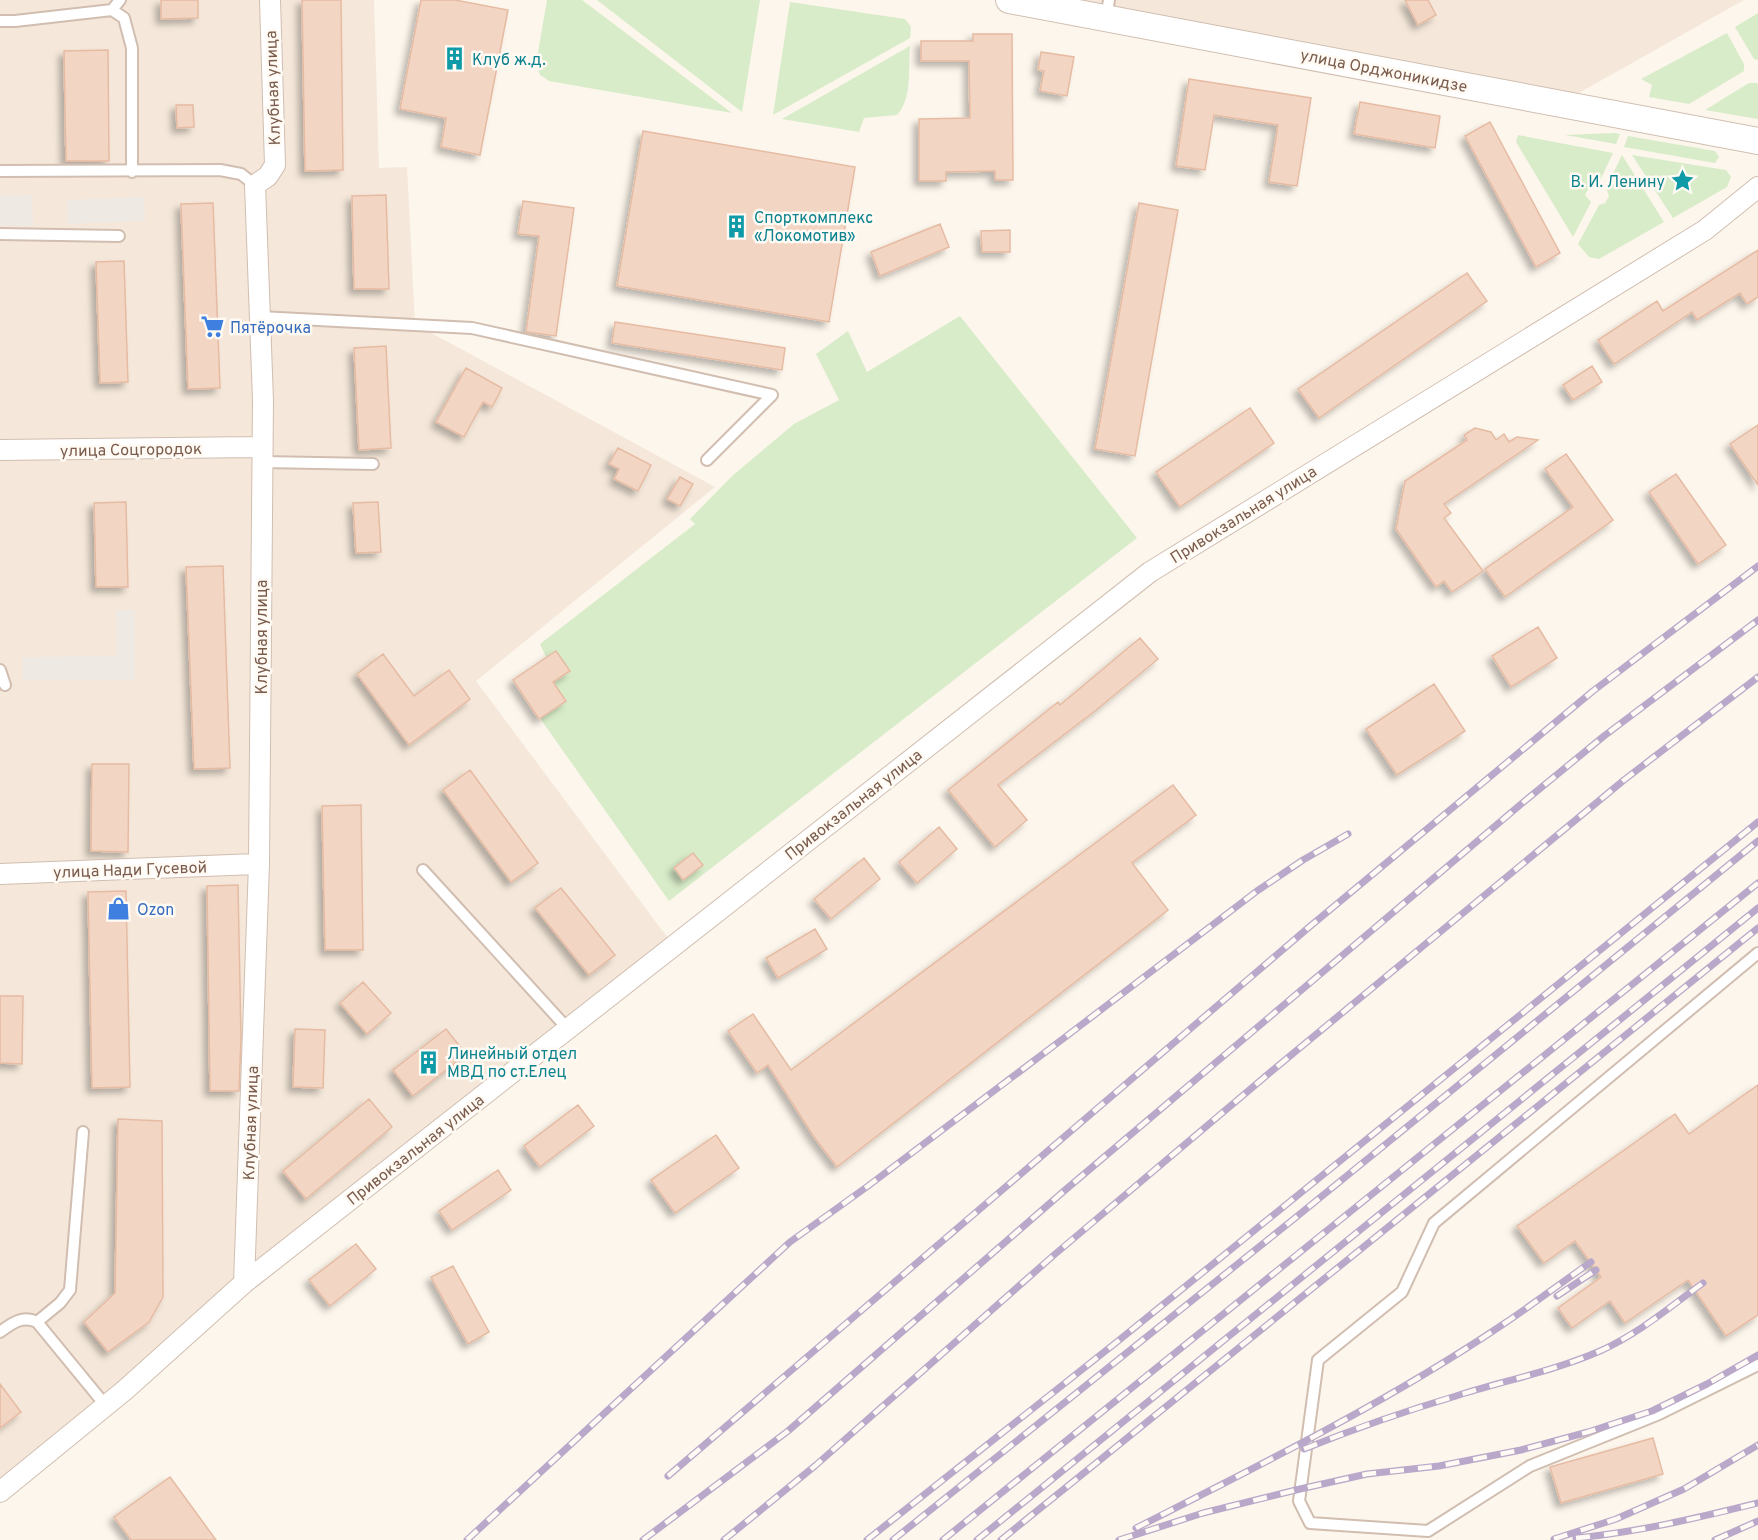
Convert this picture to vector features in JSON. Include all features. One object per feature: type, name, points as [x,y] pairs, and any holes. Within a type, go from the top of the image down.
[{"type":"street","name":"Клубная улица","points":[[244,1283],[259,864],[263,400],[255,184],[268,176],[275,165],[270,0]]},
{"type":"street","name":"улица Орджоникидзе","points":[[1009,0],[1107,9],[1758,141]]},
{"type":"street","name":"Привокзальная улица","points":[[0,1492],[106,1406],[244,1283],[1150,572],[1705,230],[1758,187]]},
{"type":"street","name":"улица Соцгородок","points":[[0,450],[262,455]]},
{"type":"street","name":"улица Нади Гусевой","points":[[0,874],[259,864]]},
{"type":"lane","points":[[112,10],[120,0]]},
{"type":"lane","points":[[0,21],[112,10],[124,18],[132,48],[132,172]]},
{"type":"lane","points":[[0,171],[220,170],[241,174],[255,184]]},
{"type":"lane","points":[[0,234],[119,236]]},
{"type":"lane","points":[[260,317],[472,328],[772,395],[707,460]]},
{"type":"lane","points":[[262,455],[373,464]]},
{"type":"lane","points":[[0,670],[5,685]]},
{"type":"lane","points":[[423,870],[567,1028]]},
{"type":"lane","points":[[1758,953],[1434,1223],[1402,1292],[1318,1360],[1299,1501],[1310,1523],[1428,1531],[1530,1466],[1659,1413],[1758,1365]]},
{"type":"lane","points":[[37,1323],[60,1303],[70,1290],[83,1132]]},
{"type":"lane","points":[[0,1332],[13,1322],[29,1318],[37,1323],[106,1406]]},
{"type":"shaded area","points":[[0,0],[374,0],[379,168],[407,167],[415,324],[715,487],[476,681],[673,945],[0,1492]]},
{"type":"shaded area","points":[[1009,0],[1744,0],[1561,103]]},
{"type":"shaded area","points":[[32,195],[33,226],[0,226],[0,196]]},
{"type":"shaded area","points":[[144,197],[145,221],[68,224],[67,200]]},
{"type":"shaded area","points":[[116,610],[135,610],[135,680],[23,680],[23,657],[116,656]]},
{"type":"green space","points":[[547,0],[582,0],[732,113],[549,81],[540,75],[536,64]]},
{"type":"green space","points":[[597,0],[760,0],[742,112]]},
{"type":"green space","points":[[790,2],[905,19],[911,27],[910,38],[773,115]]},
{"type":"green space","points":[[1758,13],[1758,60],[1754,59],[1735,27]]},
{"type":"green space","points":[[1727,33],[1744,64],[1744,71],[1689,104],[1649,97],[1652,85],[1641,79]]},
{"type":"green space","points":[[910,46],[908,91],[906,100],[897,115],[864,118],[859,132],[782,119]]},
{"type":"green space","points":[[1749,83],[1758,85],[1758,119],[1705,110]]},
{"type":"green space","points":[[1620,134],[1616,144],[1565,135]]},
{"type":"green space","points":[[1518,135],[1613,153],[1598,185],[1590,185],[1585,195],[1591,202],[1573,237],[1516,142]]},
{"type":"green space","points":[[1628,136],[1715,151],[1719,157],[1715,163],[1624,147]]},
{"type":"green space","points":[[1622,155],[1664,222],[1599,259],[1589,257],[1578,244],[1599,205],[1605,203],[1609,196],[1606,188]]},
{"type":"green space","points":[[1632,155],[1726,170],[1731,177],[1727,187],[1673,218]]},
{"type":"green space","points":[[960,316],[1137,538],[669,901],[513,680],[546,657],[540,644],[695,524],[690,519],[732,476],[794,424],[839,400],[816,354],[848,331],[867,372]]},
{"type":"building","points":[[161,0],[198,0],[198,18],[161,19]]},
{"type":"building","points":[[302,0],[341,0],[343,170],[305,171]]},
{"type":"building","name":"Клуб ж.д.","points":[[421,0],[455,0],[508,10],[480,155],[441,147],[446,118],[400,109]]},
{"type":"building","points":[[1405,0],[1428,0],[1436,15],[1418,25]]},
{"type":"building","points":[[973,34],[1012,34],[1013,180],[995,180],[995,171],[946,172],[946,181],[919,181],[919,119],[970,118],[969,61],[921,61],[921,41],[973,41]]},
{"type":"building","points":[[108,50],[109,161],[66,161],[64,51]]},
{"type":"building","points":[[1041,52],[1074,57],[1067,96],[1040,91],[1044,71],[1038,70]]},
{"type":"building","points":[[1189,79],[1311,98],[1297,186],[1269,182],[1278,125],[1214,115],[1205,170],[1176,166]]},
{"type":"building","points":[[1360,102],[1440,116],[1435,148],[1354,134]]},
{"type":"building","points":[[176,105],[193,105],[194,127],[177,128]]},
{"type":"building","points":[[1490,122],[1560,253],[1536,267],[1465,136]]},
{"type":"building","name":"Спорткомплекс «Локомотив»","points":[[643,131],[855,167],[829,322],[617,286]]},
{"type":"building","points":[[386,195],[389,289],[354,289],[352,196]]},
{"type":"building","points":[[523,201],[574,208],[556,336],[526,332],[539,236],[518,234]]},
{"type":"building","points":[[213,203],[220,388],[188,389],[181,204]]},
{"type":"building","points":[[1139,203],[1178,210],[1135,456],[1095,449]]},
{"type":"building","points":[[940,224],[949,247],[880,276],[871,252]]},
{"type":"building","points":[[1010,230],[1010,252],[982,252],[981,231]]},
{"type":"building","points":[[1758,250],[1758,297],[1747,304],[1740,293],[1697,320],[1692,312],[1614,364],[1598,340],[1657,301],[1663,311]]},
{"type":"building","points":[[124,261],[128,382],[100,383],[96,262]]},
{"type":"building","points":[[1467,273],[1487,301],[1319,418],[1298,389]]},
{"type":"building","points":[[615,322],[785,348],[782,370],[612,343]]},
{"type":"building","points":[[386,346],[391,448],[359,450],[354,348]]},
{"type":"building","points":[[1592,366],[1602,382],[1573,400],[1563,385]]},
{"type":"building","points":[[466,368],[502,388],[492,407],[483,402],[464,437],[436,422]]},
{"type":"building","points":[[1250,408],[1274,443],[1180,507],[1156,472]]},
{"type":"building","points":[[1758,425],[1758,485],[1730,444]]},
{"type":"building","points":[[1475,428],[1491,432],[1496,440],[1504,434],[1509,442],[1517,437],[1538,440],[1444,504],[1451,513],[1444,518],[1483,571],[1452,592],[1444,581],[1436,587],[1396,529],[1405,481],[1467,440],[1464,435]]},
{"type":"building","points":[[618,448],[651,465],[638,491],[614,479],[619,469],[609,464]]},
{"type":"building","points":[[1566,454],[1613,520],[1505,597],[1485,569],[1573,507],[1545,469]]},
{"type":"building","points":[[1676,474],[1726,545],[1698,564],[1649,492]]},
{"type":"building","points":[[680,477],[693,484],[680,506],[667,499]]},
{"type":"building","points":[[126,502],[128,587],[96,587],[94,503]]},
{"type":"building","points":[[378,502],[381,552],[356,553],[353,503]]},
{"type":"building","points":[[223,566],[230,768],[194,769],[186,567]]},
{"type":"building","points":[[1538,627],[1557,658],[1511,687],[1492,656]]},
{"type":"building","points":[[1140,638],[1158,659],[1095,711],[998,785],[1027,820],[995,847],[948,790],[1058,702],[1060,705]]},
{"type":"building","points":[[556,651],[570,671],[553,682],[566,701],[539,719],[513,680]]},
{"type":"building","points":[[383,654],[414,696],[449,670],[470,699],[409,745],[357,674]]},
{"type":"building","points":[[1434,684],[1465,731],[1397,775],[1366,729]]},
{"type":"building","points":[[92,764],[129,764],[128,852],[91,851]]},
{"type":"building","points":[[470,770],[538,863],[511,882],[443,790]]},
{"type":"building","points":[[1173,785],[1196,815],[1132,863],[1168,910],[837,1167],[814,1137],[768,1065],[757,1073],[728,1031],[753,1014],[791,1070]]},
{"type":"building","points":[[361,805],[363,950],[325,950],[322,806]]},
{"type":"building","points":[[939,827],[957,849],[917,883],[899,862]]},
{"type":"building","points":[[693,853],[703,865],[683,880],[674,868]]},
{"type":"building","points":[[864,858],[880,879],[831,919],[814,899]]},
{"type":"building","points":[[238,885],[241,1037],[239,1091],[210,1091],[207,886]]},
{"type":"building","points":[[561,888],[615,955],[589,975],[535,908]]},
{"type":"building","points":[[126,891],[130,1087],[92,1088],[88,892]]},
{"type":"building","points":[[815,929],[827,949],[778,978],[766,958]]},
{"type":"building","points":[[363,982],[391,1013],[367,1034],[340,1003]]},
{"type":"building","points":[[0,996],[23,996],[22,1064],[0,1063]]},
{"type":"building","points":[[295,1029],[325,1030],[323,1088],[293,1087]]},
{"type":"building","name":"Линейный отдел МВД по ст.Елец","points":[[446,1029],[466,1054],[413,1096],[393,1070]]},
{"type":"building","points":[[1758,1085],[1758,1315],[1726,1336],[1688,1280],[1625,1323],[1610,1301],[1572,1328],[1558,1308],[1601,1277],[1575,1241],[1544,1263],[1517,1226],[1675,1114],[1689,1134]]},
{"type":"building","points":[[369,1099],[392,1127],[306,1199],[283,1171]]},
{"type":"building","points":[[578,1105],[594,1126],[540,1167],[524,1146]]},
{"type":"building","points":[[118,1119],[162,1121],[163,1297],[149,1322],[108,1352],[84,1322],[115,1293]]},
{"type":"building","points":[[716,1135],[739,1168],[675,1213],[651,1180]]},
{"type":"building","points":[[498,1170],[511,1190],[452,1230],[439,1211]]},
{"type":"building","points":[[356,1244],[376,1269],[330,1306],[309,1280]]},
{"type":"building","points":[[453,1266],[489,1332],[468,1344],[431,1277]]},
{"type":"building","points":[[0,1384],[21,1412],[0,1428]]},
{"type":"building","points":[[1653,1438],[1663,1474],[1561,1503],[1550,1467]]},
{"type":"building","points":[[170,1477],[216,1540],[131,1540],[114,1517]]},
{"type":"railway","points":[[668,1476],[1308,928],[1593,691],[1758,566]]},
{"type":"railway","points":[[643,1540],[788,1431],[1064,1191],[1526,800],[1604,736],[1758,620]]},
{"type":"railway","points":[[724,1540],[816,1465],[1054,1255],[1273,1070],[1624,780],[1758,677]]},
{"type":"railway","points":[[867,1540],[1118,1341],[1758,822]]},
{"type":"railway","points":[[467,1540],[790,1242],[868,1186],[1257,891],[1303,860],[1348,834]]},
{"type":"railway","points":[[893,1540],[1295,1218],[1758,841]]},
{"type":"railway","points":[[943,1540],[1758,883]]},
{"type":"railway","points":[[977,1540],[1758,908]]},
{"type":"railway","points":[[1001,1540],[1758,928]]},
{"type":"railway","points":[[1136,1528],[1322,1432],[1413,1381],[1502,1325],[1591,1262]]},
{"type":"railway","points":[[1557,1296],[1596,1270]]},
{"type":"railway","points":[[1304,1449],[1399,1414],[1547,1370],[1600,1351],[1641,1328],[1703,1283]]},
{"type":"railway","points":[[1119,1540],[1203,1513],[1300,1489],[1367,1474],[1439,1466],[1521,1450],[1588,1432],[1652,1411],[1707,1384],[1758,1355]]},
{"type":"railway","points":[[1554,1539],[1616,1519],[1684,1489],[1758,1445]]},
{"type":"railway","points":[[1576,1538],[1645,1528],[1758,1503]]},
{"type":"railway","points":[[1715,1540],[1758,1521]]},
{"type":"place","name":"Клуб ж.д.","points":[[454,59]]},
{"type":"place","name":"В. И. Ленину","points":[[1683,181]]},
{"type":"place","name":"Спорткомплекс «Локомотив»","points":[[736,226]]},
{"type":"place","name":"Пятёрочка","points":[[212,327]]},
{"type":"place","name":"Ozon","points":[[119,909]]},
{"type":"place","name":"Линейный отдел МВД по ст.Елец","points":[[429,1062]]}]
